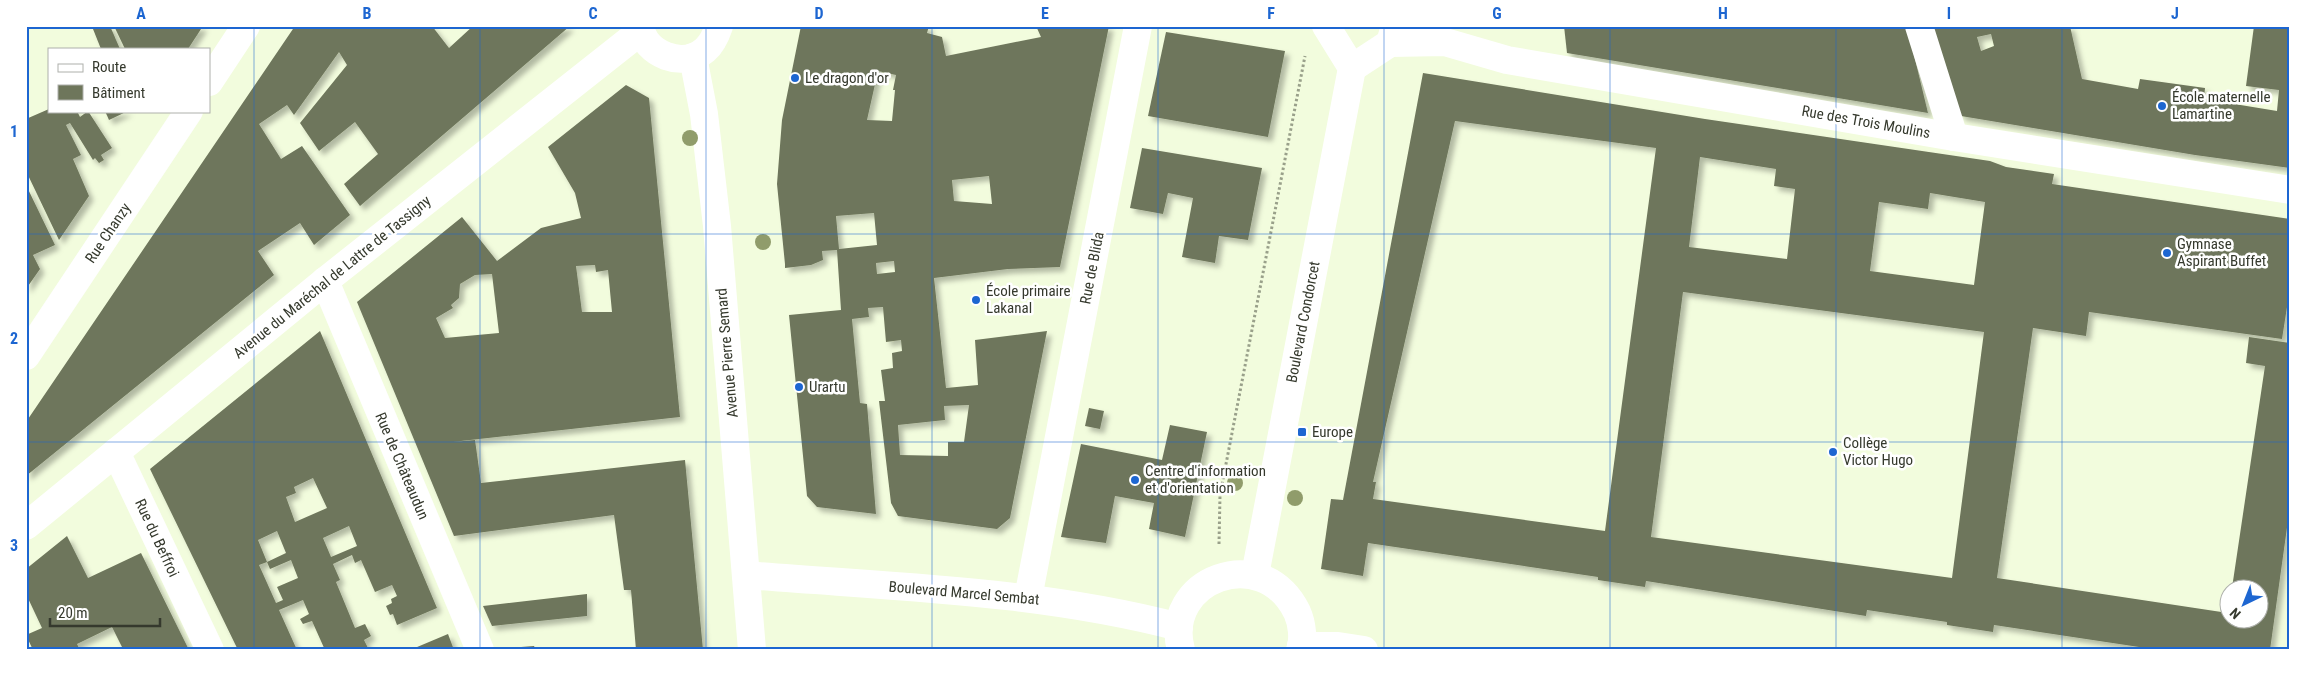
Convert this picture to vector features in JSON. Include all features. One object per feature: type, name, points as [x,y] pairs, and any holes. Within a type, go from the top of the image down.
[{"type":"street","points":[[210,80],[246,26]]},
{"type":"street","points":[[641,28],[647,42],[656,52],[680,59],[693,57],[705,50],[714,40],[718,26]]},
{"type":"street","name":"Rue de Blida","points":[[1028,598],[1138,26]]},
{"type":"street","points":[[1326,26],[1352,68],[1392,34]]},
{"type":"street","points":[[1919,26],[1954,137]]},
{"type":"street","name":"Avenue du Maréchal de Lattre de Tassigny","points":[[26,526],[641,28]]},
{"type":"street","name":"Rue des Trois Moulins","points":[[1392,34],[1437,34],[1507,60],[1954,137],[2290,190]]},
{"type":"street","name":"Avenue Pierre Semard","points":[[693,57],[704,114],[717,226],[752,650]]},
{"type":"street","name":"Boulevard Condorcet","points":[[1255,575],[1352,68]]},
{"type":"street","name":"Rue Chanzy","points":[[26,356],[188,112]]},
{"type":"street","name":"Rue de Châteaudun","points":[[326,282],[480,650]]},
{"type":"street","name":"Rue du Beffroi","points":[[116,452],[210,650]]},
{"type":"street","points":[[1180,638],[1188,602],[1205,584],[1218,577],[1230,574],[1255,575],[1276,585],[1292,601],[1299,616],[1302,631],[1301,648],[1338,646],[1364,650]]},
{"type":"street","name":"Boulevard Marcel Sembat","points":[[746,576],[1028,598],[1127,614],[1180,638]]},
{"type":"path","points":[[1218,577],[1220,495],[1307,47]]},
{"type":"building","points":[[98,26],[110,26],[120,48],[101,48],[93,29]]},
{"type":"building","points":[[114,26],[203,26],[189,48],[125,48]]},
{"type":"building","points":[[295,26],[432,26],[449,48],[473,26],[570,26],[360,206],[344,184],[378,154],[355,122],[319,151],[300,123],[347,65],[339,52],[294,115],[287,105],[259,124],[281,159],[302,146],[350,215],[314,245],[300,223],[258,251],[274,275],[26,476],[26,422]]},
{"type":"building","points":[[801,26],[929,26],[927,33],[942,37],[946,56],[1041,37],[1036,26],[1109,26],[1060,267],[1008,269],[934,278],[946,388],[978,385],[975,340],[1047,331],[1010,518],[997,529],[898,516],[891,503],[879,401],[885,401],[881,370],[893,368],[892,353],[902,351],[901,340],[886,342],[883,307],[868,308],[869,317],[852,319],[860,403],[867,404],[876,514],[817,507],[807,496],[789,315],[841,310],[837,250],[822,251],[823,260],[811,265],[785,268],[777,184],[782,120]],"holes":[[[878,71],[896,75],[893,90],[895,90],[892,121],[867,120]],[[989,176],[992,204],[954,201],[952,180]],[[874,213],[877,245],[839,249],[836,216]],[[894,261],[895,272],[877,274],[876,263]],[[969,405],[964,442],[948,442],[948,456],[900,455],[898,425],[945,420],[944,406]]]},
{"type":"building","points":[[1564,26],[1907,26],[1928,113],[1567,53]]},
{"type":"building","name":"École maternelle Lamartine","points":[[1928,26],[2070,26],[2082,79],[2138,89],[2140,79],[2205,88],[2204,99],[2277,111],[2279,90],[2246,86],[2254,26],[2290,26],[2290,168],[2195,155],[1961,116]],"holes":[[[1991,34],[1994,46],[1981,51],[1977,37]]]},
{"type":"building","points":[[1166,32],[1285,51],[1268,137],[1148,116]]},
{"type":"building","points":[[1423,73],[1705,119],[1990,161],[2006,167],[2054,174],[2052,184],[2290,219],[2290,288],[2282,339],[2089,312],[2086,336],[2033,328],[1997,578],[2218,611],[2218,628],[2268,628],[2268,578],[2233,578],[2265,366],[2246,363],[2249,337],[2290,343],[2290,506],[2270,650],[2159,650],[1994,625],[1993,632],[1947,625],[1947,622],[1867,610],[1866,616],[1646,581],[1645,587],[1598,580],[1598,577],[1368,543],[1363,576],[1321,569],[1331,499],[1343,500]],"holes":[[[1455,121],[1656,148],[1605,531],[1373,499],[1376,482],[1373,482]],[[1700,157],[1776,169],[1774,186],[1795,189],[1787,259],[1689,247]],[[1930,193],[1985,202],[1974,285],[1870,271],[1879,202],[1928,209]],[[1683,292],[1984,332],[1952,578],[1651,537]]]},
{"type":"building","points":[[626,85],[649,98],[680,417],[452,442],[475,440],[481,483],[685,460],[703,650],[636,650],[631,590],[624,590],[614,515],[454,536],[357,302],[462,217],[497,261],[541,228],[581,218],[575,193],[548,147]],"holes":[[[595,265],[596,272],[608,270],[612,312],[582,312],[576,266]],[[492,274],[499,333],[445,338],[436,318],[453,308],[451,305],[459,298],[460,284],[475,275]]]},
{"type":"building","points":[[48,109],[48,112],[78,112],[80,117],[89,112],[112,148],[101,155],[104,160],[99,163],[95,158],[93,160],[70,123],[66,125],[81,155],[73,159],[89,196],[59,240],[26,171],[26,168],[29,167],[26,158],[26,119]]},
{"type":"building","points":[[105,112],[126,112],[109,120]]},
{"type":"building","points":[[1142,148],[1262,168],[1248,240],[1219,236],[1215,263],[1182,257],[1193,198],[1168,193],[1163,214],[1130,208]]},
{"type":"building","points":[[26,185],[55,245],[33,255],[40,269],[26,289]]},
{"type":"building","points":[[320,331],[437,608],[397,625],[393,614],[390,615],[386,606],[392,603],[391,599],[397,596],[392,585],[375,592],[361,560],[355,563],[352,555],[333,564],[340,580],[336,582],[355,628],[365,624],[371,636],[364,640],[369,650],[325,650],[312,621],[303,624],[300,619],[309,614],[303,600],[279,610],[297,650],[238,650],[150,469]],"holes":[[[313,478],[327,508],[295,522],[286,497],[296,493],[294,487]],[[349,526],[357,546],[331,557],[323,538]],[[277,531],[286,553],[267,562],[258,540]],[[291,560],[298,578],[277,587],[283,600],[276,603],[259,565],[267,562],[270,569]]]},
{"type":"building","points":[[1089,408],[1104,411],[1100,429],[1085,426]]},
{"type":"building","name":"Centre d'information et d'orientation","points":[[1170,425],[1207,432],[1185,537],[1149,529],[1154,503],[1115,496],[1106,543],[1061,537],[1081,444],[1162,460]]},
{"type":"building","points":[[67,536],[88,578],[141,553],[189,650],[117,650],[122,647],[112,627],[77,644],[80,650],[33,650],[26,635],[42,628],[26,594],[26,569]]},
{"type":"building","points":[[587,594],[587,616],[492,626],[483,606]]},
{"type":"building","points":[[448,634],[454,650],[410,650]]},
{"type":"building","points":[[534,646],[536,650],[508,650],[508,648]]},
{"type":"place","name":"Le dragon d'or","points":[[795,78]]},
{"type":"place","name":"École maternelle Lamartine","points":[[2162,106]]},
{"type":"place","name":"Gymnase Aspirant Buffet","points":[[2167,253]]},
{"type":"place","name":"École primaire Lakanal","points":[[976,300]]},
{"type":"place","name":"Urartu","points":[[799,387]]},
{"type":"place","name":"Europe","points":[[1302,432]]},
{"type":"place","name":"Collège Victor Hugo","points":[[1833,452]]},
{"type":"place","name":"Centre d'information et d'orientation","points":[[1135,480]]}]
